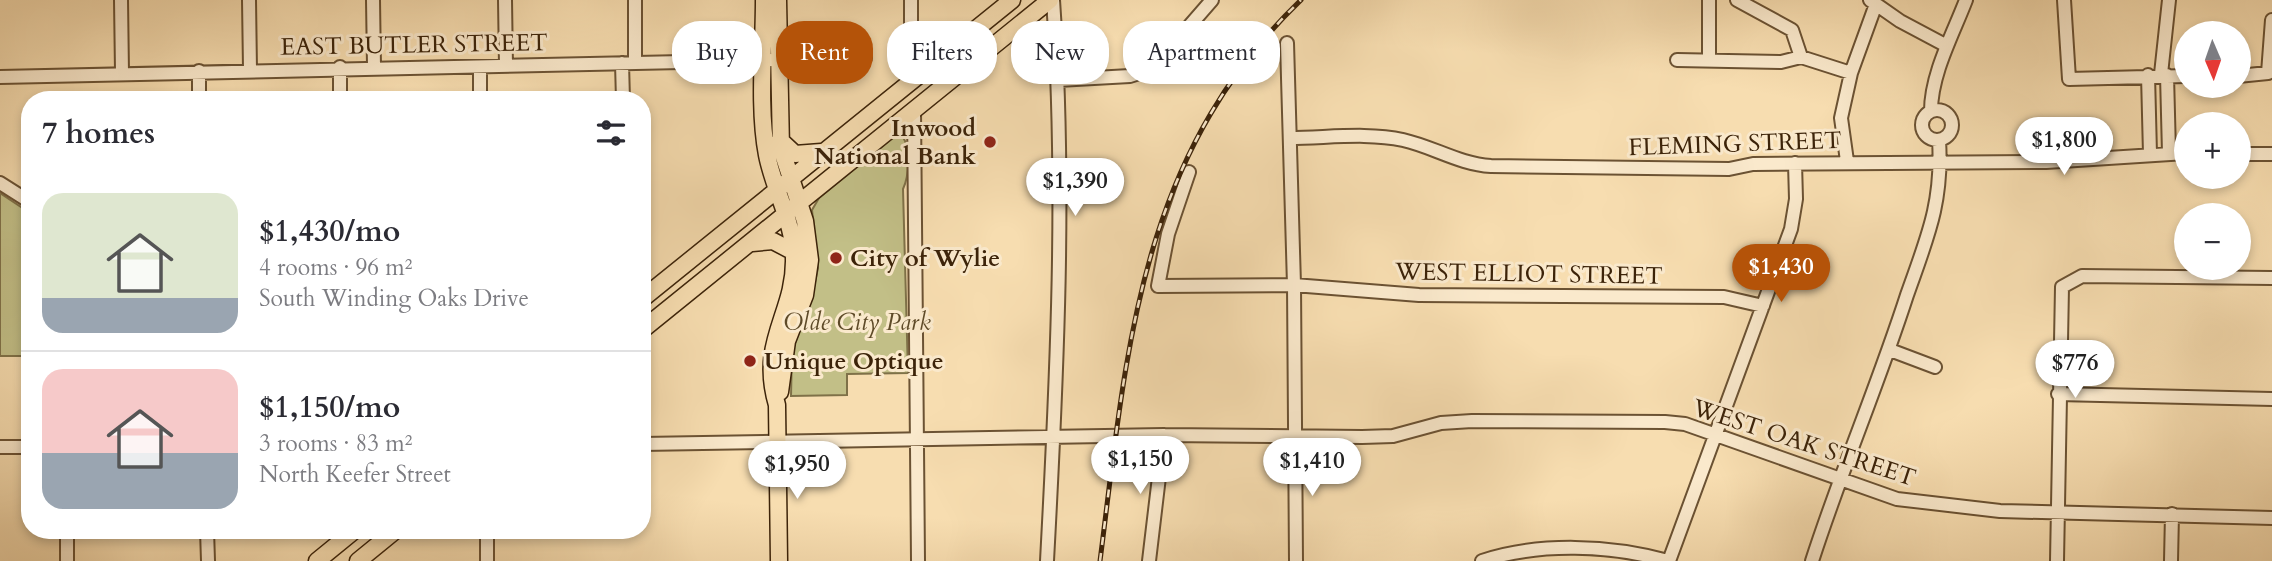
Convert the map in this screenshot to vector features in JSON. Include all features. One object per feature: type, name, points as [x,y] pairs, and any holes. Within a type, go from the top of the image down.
[{"type":"main road","points":[[764,0],[786,213],[794,252],[792,282],[775,334],[772,355],[772,388],[777,405]]},
{"type":"main road","points":[[778,0],[765,144],[783,183],[799,202],[808,235],[810,270],[805,295],[787,341],[777,405],[779,561]]},
{"type":"main road","points":[[986,21],[1012,0]]},
{"type":"main road","points":[[651,323],[1051,0]]},
{"type":"main road","points":[[651,292],[907,84]]},
{"type":"main road","points":[[780,139],[795,154],[821,152]]},
{"type":"main road","points":[[752,243],[773,241],[794,252]]},
{"type":"main road","points":[[317,561],[344,539]]},
{"type":"main road","points":[[358,561],[385,539]]},
{"type":"street","points":[[121,0],[122,72]]},
{"type":"street","points":[[249,0],[250,69]]},
{"type":"street","points":[[373,0],[374,66]]},
{"type":"street","points":[[505,0],[506,66]]},
{"type":"street","points":[[624,91],[635,0]]},
{"type":"street","points":[[911,0],[911,21]]},
{"type":"street","points":[[1051,0],[1053,21]]},
{"type":"street","points":[[1109,77],[1130,76],[1152,69],[1212,0]]},
{"type":"street","points":[[1709,0],[1709,60]]},
{"type":"street","points":[[1737,0],[1792,30],[1801,57]]},
{"type":"street","points":[[1931,110],[1942,110],[1952,119],[1950,133],[1939,140],[1928,137],[1922,130],[1922,120],[1931,110],[1931,99],[1947,46],[1966,0]]},
{"type":"street","points":[[2064,0],[2069,79],[2174,75]]},
{"type":"street","points":[[2150,154],[2169,0]]},
{"type":"street","points":[[1847,161],[1841,118],[1872,2],[1947,46]]},
{"type":"street","points":[[2251,75],[2268,73],[2272,20]]},
{"type":"street","points":[[1287,43],[1294,285],[1296,561]]},
{"type":"street","points":[[1677,60],[1781,62],[1801,57],[1851,73]]},
{"type":"street","name":"EAST BUTLER STREET","points":[[0,77],[374,66],[480,67],[776,60]]},
{"type":"street","points":[[340,67],[340,91]]},
{"type":"street","points":[[480,67],[480,91]]},
{"type":"street","points":[[199,71],[199,91]]},
{"type":"street","points":[[2158,74],[2169,153]]},
{"type":"street","points":[[1047,561],[1054,437],[1061,138],[1058,84]]},
{"type":"street","points":[[914,109],[918,561]]},
{"type":"street","name":"FLEMING STREET","points":[[1290,138],[1391,137],[1427,147],[1461,162],[1491,166],[1729,169],[1753,164],[1847,161],[2046,162],[2174,153]]},
{"type":"street","points":[[1812,561],[1931,231],[1941,163],[1939,140]]},
{"type":"street","points":[[2251,154],[2272,155]]},
{"type":"street","points":[[1482,561],[1519,553],[1582,549],[1639,553],[1669,561],[1791,229],[1796,199],[1795,163]]},
{"type":"street","name":"WEST ELLIOT STREET","points":[[1189,172],[1168,234],[1158,286],[1294,285],[1419,295],[1724,297],[1763,306]]},
{"type":"street","points":[[0,183],[21,196]]},
{"type":"street","points":[[2057,561],[2062,287],[2082,276],[2272,278]]},
{"type":"street","points":[[1890,350],[1934,367]]},
{"type":"street","points":[[2058,394],[2272,399]]},
{"type":"street","name":"WEST OAK STREET","points":[[651,443],[1164,435],[1393,436],[1441,423],[1472,421],[1665,422],[1685,424],[1839,480],[1897,499],[1926,505],[2272,518]]},
{"type":"street","points":[[1149,561],[1164,435]]},
{"type":"street","points":[[0,447],[21,447]]},
{"type":"street","points":[[2171,561],[2172,514]]},
{"type":"street","points":[[67,539],[67,561]]},
{"type":"street","points":[[207,539],[208,561]]},
{"type":"street","points":[[487,539],[487,561]]},
{"type":"green space","name":"Olde City Park","points":[[896,135],[903,137],[906,142],[908,156],[903,189],[908,373],[847,374],[847,395],[791,396],[792,352],[813,292],[818,268],[812,210],[819,198]]},
{"type":"green space","points":[[0,193],[21,207],[21,356],[0,356]]},
{"type":"railway","points":[[1100,561],[1132,332],[1150,260],[1173,191],[1205,124],[1247,61],[1301,0]]},
{"type":"place","name":"Inwood National Bank","points":[[990,142]]},
{"type":"place","name":"City of Wylie","points":[[836,258]]},
{"type":"place","name":"Unique Optique","points":[[750,361]]}]
